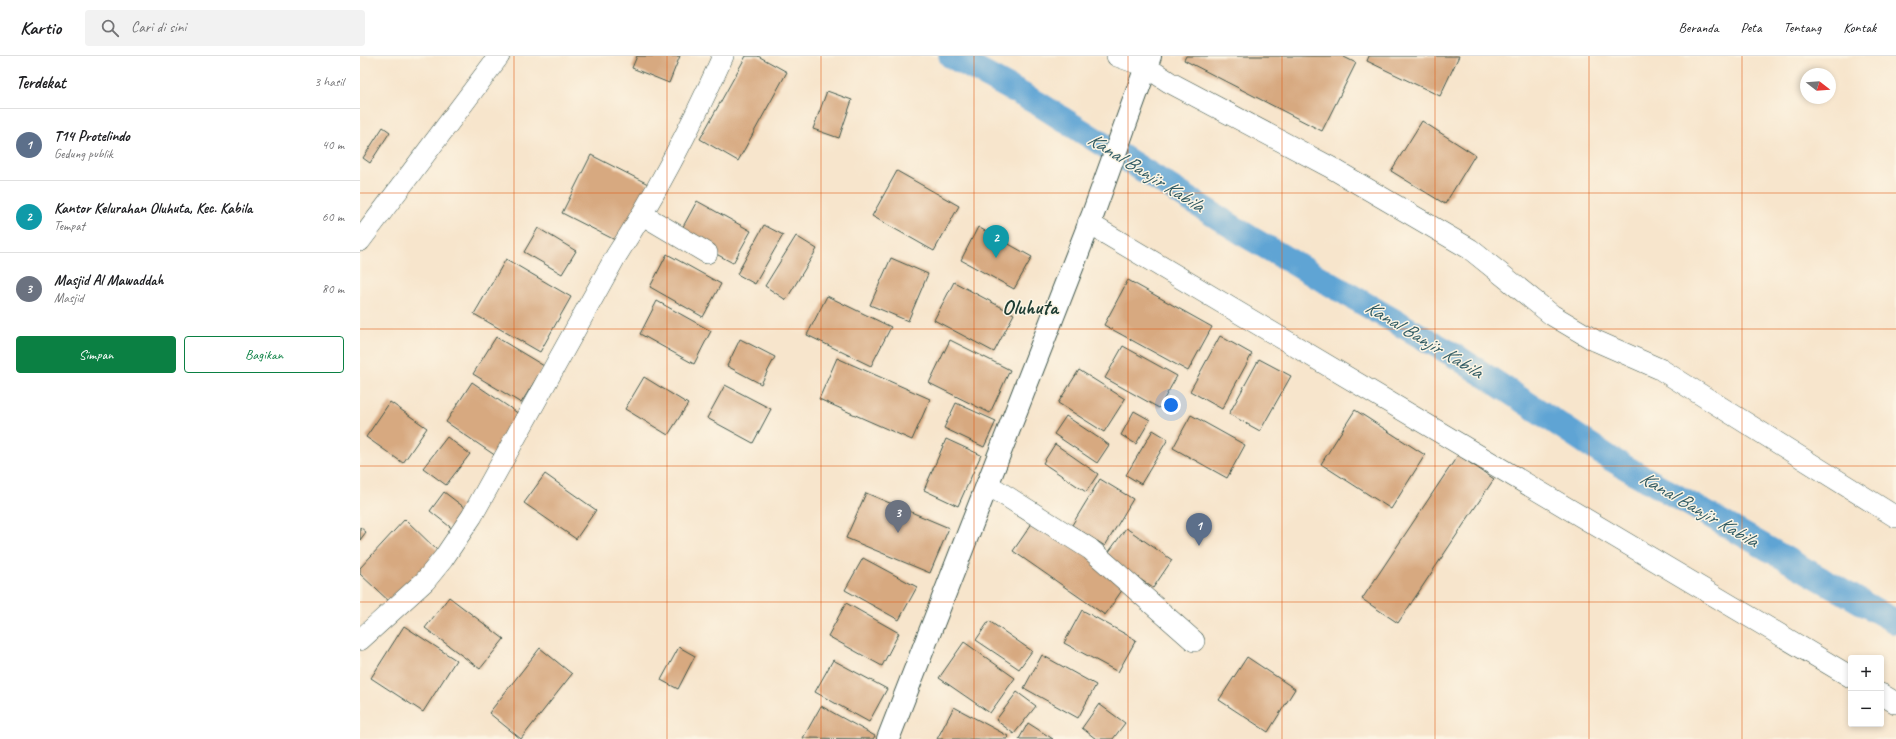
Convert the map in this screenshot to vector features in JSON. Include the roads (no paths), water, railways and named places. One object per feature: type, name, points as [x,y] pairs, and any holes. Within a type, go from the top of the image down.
[{"type":"main road","points":[[888,739],[1090,219],[1146,68]]},
{"type":"street","points":[[360,241],[499,56]]},
{"type":"street","points":[[360,640],[425,581],[443,559],[472,516],[616,256],[643,215],[708,89],[723,56]]},
{"type":"street","points":[[1117,56],[1146,68],[1169,82],[1330,166],[1470,249],[1552,315],[1594,340],[1660,369],[1896,517]]},
{"type":"street","points":[[643,215],[707,253]]},
{"type":"street","points":[[1090,219],[1848,674]]},
{"type":"street","points":[[987,484],[1090,549],[1194,641]]},
{"type":"street","points":[[1884,696],[1896,703]]},
{"type":"waterway","name":"Kanal Banjir Kabila","points":[[951,56],[1039,104],[1252,239],[1457,357],[1611,459],[1896,622]]},
{"type":"place","name":"Kantor Kelurahan Oluhuta, Kec. Kabila","points":[[996,258]]},
{"type":"place","name":"Masjid Al Mawaddah","points":[[898,533]]},
{"type":"place","name":"T14 Protelindo","points":[[1199,546]]},
{"type":"district","name":"Oluhuta","points":[[1030,307]]}]
